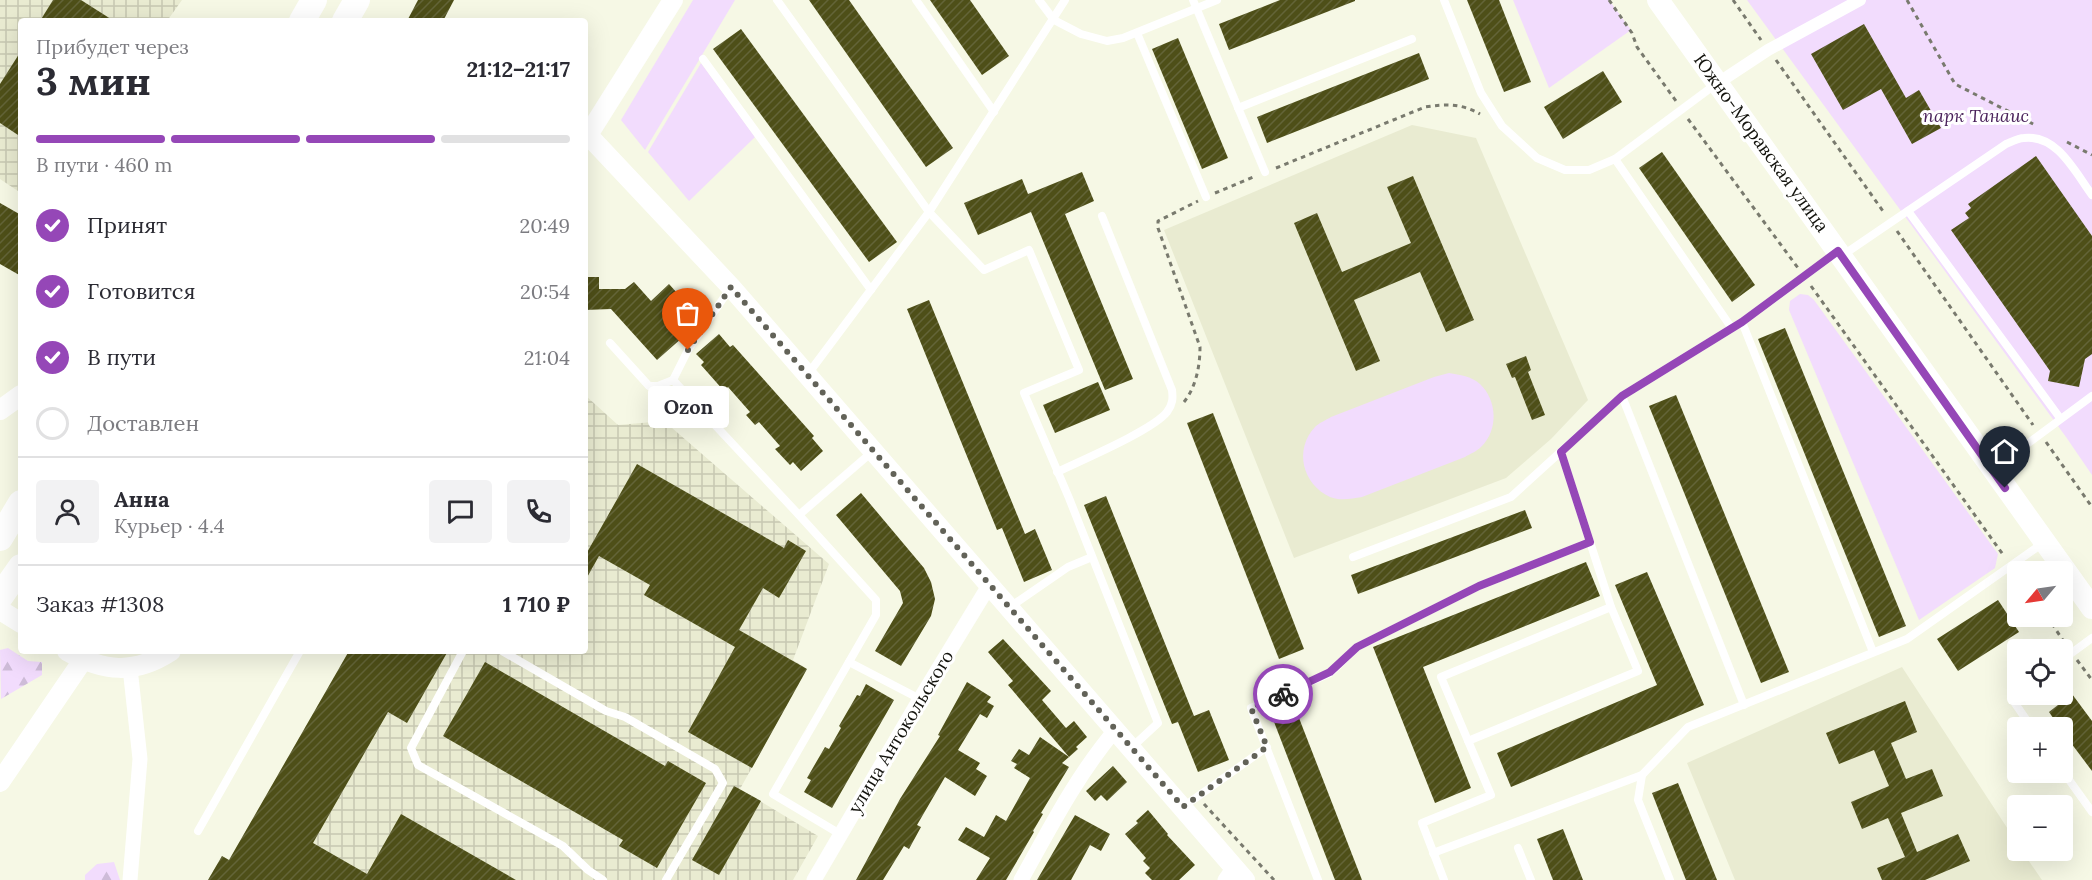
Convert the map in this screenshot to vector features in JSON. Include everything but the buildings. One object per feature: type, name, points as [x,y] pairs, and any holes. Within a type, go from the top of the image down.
[{"type":"highway","points":[[304,18],[314,0]]},
{"type":"highway","points":[[347,18],[357,0]]},
{"type":"highway","points":[[0,538],[18,508]]},
{"type":"highway","points":[[0,597],[18,571]]},
{"type":"main road","name":"Южно-Моравская улица","points":[[1658,0],[2092,608]]},
{"type":"street","points":[[588,134],[674,0]]},
{"type":"street","points":[[1718,83],[1768,50],[1860,0]]},
{"type":"street","points":[[588,139],[731,287],[1183,807],[1235,876]]},
{"type":"street","points":[[0,410],[18,397]]},
{"type":"street","name":"улица Антокольского","points":[[814,880],[990,584]]},
{"type":"street","points":[[0,610],[18,621]]},
{"type":"street","points":[[0,782],[75,655],[111,668],[130,668],[165,654]]},
{"type":"street","points":[[130,668],[140,759],[130,880]]},
{"type":"street","points":[[1021,880],[1073,786],[1116,729]]},
{"type":"lane","points":[[777,0],[929,212],[984,270],[1029,250],[1078,370],[1024,393],[1158,723],[1131,748]]},
{"type":"lane","points":[[916,0],[994,112]]},
{"type":"lane","points":[[1040,0],[1053,20],[1081,34],[1107,41],[1137,33],[1195,4],[1217,0]]},
{"type":"lane","points":[[807,375],[929,212],[1065,0]]},
{"type":"lane","points":[[1444,0],[1481,93],[1502,126],[1537,158],[1565,170],[1590,170],[1615,159],[1718,83]]},
{"type":"lane","points":[[1195,4],[1265,172]]},
{"type":"lane","points":[[1137,33],[1206,197]]},
{"type":"lane","points":[[1238,108],[1412,39]]},
{"type":"lane","points":[[703,59],[871,290]]},
{"type":"lane","points":[[1353,557],[1511,497],[1622,396],[1742,322],[1840,253],[1891,223],[2006,144],[2024,138],[2043,140],[2058,150],[2092,195]]},
{"type":"lane","points":[[1615,159],[1731,327]]},
{"type":"lane","points":[[1908,211],[2060,418]]},
{"type":"lane","points":[[1057,472],[1150,426],[1167,412],[1173,401],[1173,390],[1102,216]]},
{"type":"lane","points":[[610,342],[649,386],[658,386],[673,380],[688,350],[731,287]]},
{"type":"lane","points":[[1742,322],[1874,652]]},
{"type":"lane","points":[[673,380],[876,600],[876,615],[773,794],[840,834]]},
{"type":"lane","points":[[1622,396],[1744,705]]},
{"type":"lane","points":[[1992,470],[2092,396]]},
{"type":"lane","points":[[799,515],[873,451]]},
{"type":"lane","points":[[1468,741],[1638,671],[1611,607],[1561,452]]},
{"type":"lane","points":[[1318,880],[1251,708],[1330,672],[1357,647],[1479,586],[1590,542]]},
{"type":"lane","points":[[2018,561],[2044,543]]},
{"type":"lane","points":[[1010,607],[1068,567],[1092,557]]},
{"type":"lane","points":[[1433,853],[1642,775],[1688,727],[1907,639],[2007,569]]},
{"type":"lane","points":[[1444,880],[1422,824],[1491,795],[1442,677],[1611,607]]},
{"type":"lane","points":[[2073,652],[2092,638]]},
{"type":"lane","points":[[198,831],[298,654]]},
{"type":"lane","points":[[461,654],[411,748],[418,765],[563,846],[588,870],[603,880]]},
{"type":"lane","points":[[507,654],[606,711],[625,717],[715,769],[723,783],[666,880]]},
{"type":"lane","points":[[849,662],[920,699]]},
{"type":"lane","points":[[1183,807],[1267,747]]},
{"type":"lane","points":[[1642,775],[1638,800],[1670,880]]},
{"type":"lane","points":[[2071,783],[2092,812]]},
{"type":"lane","points":[[1518,848],[1531,880]]},
{"type":"path","points":[[1609,0],[1632,33],[1637,47],[1681,109],[1805,277],[2007,561]]},
{"type":"path","points":[[1733,0],[2092,507]]},
{"type":"path","points":[[1907,0],[1955,84],[2039,128]]},
{"type":"path","points":[[1167,412],[1183,403],[1191,393],[1200,360],[1200,347],[1158,228],[1158,221],[1206,197],[1425,107],[1450,104],[1471,109],[1502,126]]},
{"type":"path","points":[[2060,138],[2092,154]]},
{"type":"shaded area","points":[[0,0],[182,0],[169,18],[18,18],[18,191],[0,179]]},
{"type":"shaded area","points":[[1412,125],[1476,138],[1588,400],[1551,439],[1506,478],[1294,558],[1164,230]]},
{"type":"shaded area","points":[[588,398],[618,425],[664,421],[829,564],[793,660],[807,669],[740,789],[818,836],[793,880],[208,880],[222,856],[235,864],[241,854],[235,850],[347,654],[588,654]]},
{"type":"shaded area","points":[[1902,667],[2007,828],[2007,861],[2029,861],[2042,880],[1735,880],[1687,763]]},
{"type":"green space","points":[[693,0],[735,0],[645,150],[621,120]]},
{"type":"green space","points":[[1513,0],[1609,0],[1631,30],[1549,88]]},
{"type":"green space","name":"парк Танаис","points":[[1747,0],[2092,0],[2092,475],[2066,437]]},
{"type":"green space","points":[[701,63],[755,137],[689,201],[648,152]]},
{"type":"green space","points":[[1800,294],[1808,295],[1814,300],[1998,554],[1995,568],[1919,620],[1789,310],[1790,301]]},
{"type":"green space","points":[[1449,373],[1477,381],[1490,398],[1493,406],[1493,424],[1487,440],[1479,448],[1465,457],[1362,497],[1346,499],[1330,497],[1313,484],[1307,475],[1303,455],[1308,436],[1317,426],[1331,417]]},
{"type":"green space","points":[[8,648],[28,661],[42,662],[42,675],[1,699],[0,650]]},
{"type":"green space","points":[[114,862],[120,880],[85,880],[85,875],[97,864]]},
{"type":"way so far","points":[[688,350],[731,287],[1183,807],[1267,747],[1251,708],[1283,694]]},
{"type":"place","name":"Ozon","points":[[688,350]]},
{"type":"route","points":[[1283,694],[1330,672],[1357,647],[1479,586],[1590,542],[1561,452],[1622,396],[1742,322],[1838,251],[2005,488]]}]
